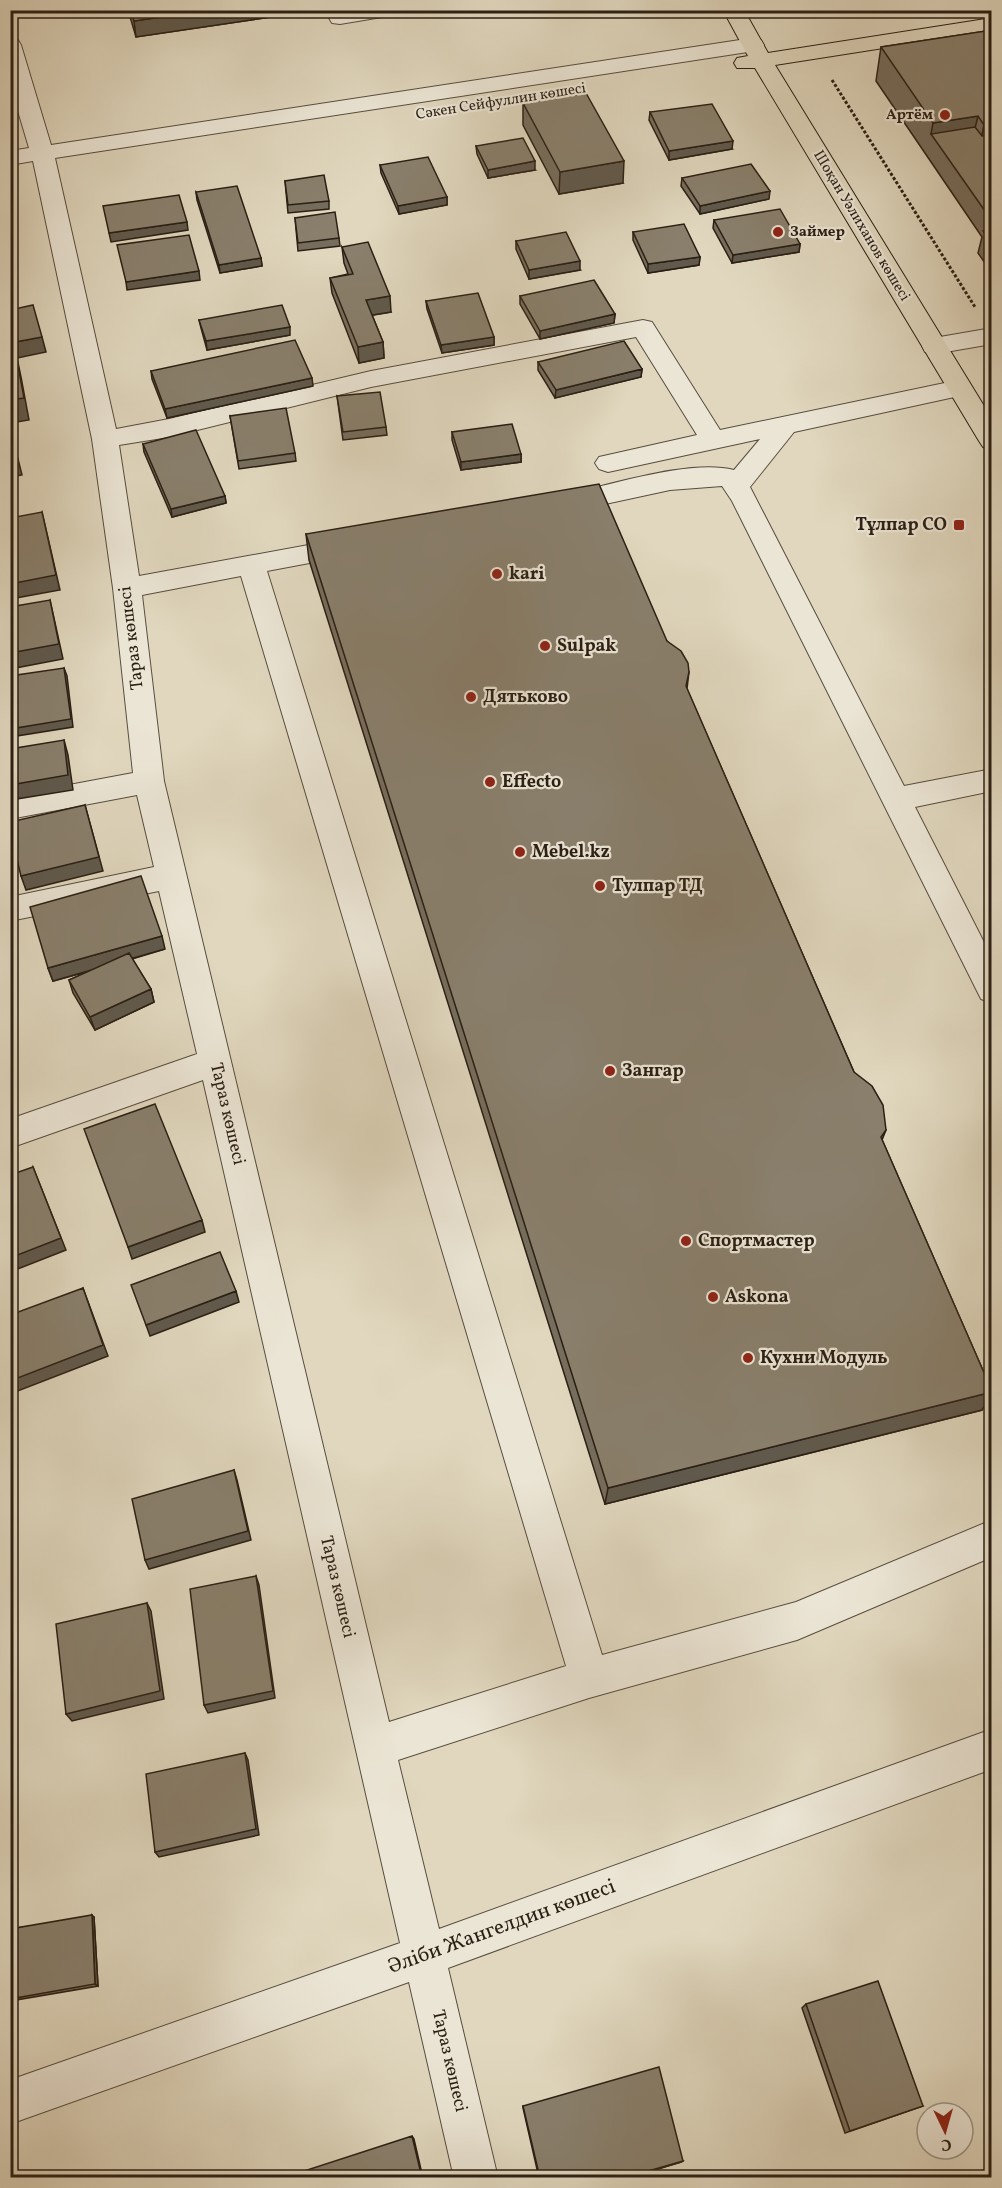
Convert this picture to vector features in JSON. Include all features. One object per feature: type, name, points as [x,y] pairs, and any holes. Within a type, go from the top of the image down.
[{"type":"main road","name":"Шоқан Уәлиханов көшесі","points":[[733,10],[753,56],[992,441]]},
{"type":"main road","name":"Сәкен Сейфуллин көшесі","points":[[753,56],[966,10]]},
{"type":"main road","name":"Сәкен Сейфуллин көшесі","points":[[753,56],[992,24]]},
{"type":"street","points":[[340,18],[388,10]]},
{"type":"street","name":"Тараз көшесі","points":[[10,45],[44,163],[105,439],[127,588],[148,781],[476,2178]]},
{"type":"street","name":"Сәкен Сейфуллин көшесі","points":[[10,179],[44,163],[753,56]]},
{"type":"street","name":"Сәкен Сейфуллин көшесі","points":[[10,158],[44,163]]},
{"type":"street","points":[[105,439],[169,428],[371,379],[643,328],[714,442]]},
{"type":"street","points":[[934,346],[992,336]]},
{"type":"street","points":[[608,463],[959,388]]},
{"type":"street","points":[[736,486],[785,426]]},
{"type":"street","points":[[531,511],[692,478],[717,476],[730,478],[992,990]]},
{"type":"street","points":[[127,588],[379,540]]},
{"type":"street","points":[[251,565],[589,1678]]},
{"type":"street","points":[[896,799],[992,780]]},
{"type":"street","points":[[10,808],[148,781]]},
{"type":"street","points":[[10,909],[171,876]]},
{"type":"street","points":[[10,1134],[214,1062]]},
{"type":"street","points":[[375,1747],[589,1678],[797,1621],[992,1538]]},
{"type":"street","name":"Әліби Жангелдин көшесі","points":[[10,2102],[424,1956],[992,1749]]},
{"type":"path","points":[[832,80],[979,312]]},
{"type":"building","points":[[130,10],[209,10],[134,21]]},
{"type":"building","points":[[992,30],[992,124],[984,125],[978,116],[933,123],[881,47]]},
{"type":"building","points":[[586,93],[624,161],[560,172],[523,103]]},
{"type":"building","points":[[712,104],[733,141],[669,151],[650,112]]},
{"type":"building","points":[[975,127],[982,136],[992,135],[992,221],[931,134]]},
{"type":"building","points":[[523,138],[535,161],[488,170],[476,146]]},
{"type":"building","points":[[428,157],[447,197],[398,206],[380,165]]},
{"type":"building","points":[[751,164],[770,191],[700,206],[682,178]]},
{"type":"building","points":[[324,175],[329,201],[288,205],[285,181]]},
{"type":"building","points":[[237,186],[261,258],[219,265],[196,192]]},
{"type":"building","points":[[179,195],[187,222],[109,233],[103,206]]},
{"type":"building","points":[[780,209],[800,244],[733,255],[714,220]]},
{"type":"building","points":[[335,212],[339,238],[298,243],[295,218]]},
{"type":"building","points":[[684,224],[700,257],[648,264],[633,232]]},
{"type":"building","points":[[992,229],[992,243],[983,231]]},
{"type":"building","points":[[566,232],[580,261],[529,270],[516,241]]},
{"type":"building","points":[[189,235],[199,271],[126,282],[117,245]]},
{"type":"building","points":[[368,242],[390,296],[366,300],[383,342],[358,347],[330,278],[353,274],[342,247]]},
{"type":"building","points":[[594,280],[615,314],[540,331],[520,296]]},
{"type":"building","points":[[478,293],[494,337],[441,345],[426,301]]},
{"type":"building","points":[[33,305],[42,337],[10,343],[10,310]]},
{"type":"building","points":[[282,305],[290,327],[206,341],[199,320]]},
{"type":"building","points":[[295,340],[312,378],[165,409],[151,371]]},
{"type":"building","points":[[624,341],[642,369],[556,390],[538,362]]},
{"type":"building","points":[[16,355],[24,398],[10,400],[10,356]]},
{"type":"building","points":[[380,392],[386,427],[343,432],[337,396]]},
{"type":"building","points":[[286,408],[295,453],[238,461],[230,416]]},
{"type":"building","points":[[512,424],[521,454],[461,462],[452,432]]},
{"type":"building","points":[[196,430],[225,496],[171,509],[143,444]]},
{"type":"building","points":[[10,436],[18,459],[10,461]]},
{"type":"building","points":[[599,484],[667,641],[681,651],[688,663],[686,686],[854,1072],[872,1086],[883,1105],[886,1130],[881,1137],[992,1391],[608,1488],[306,534]]},
{"type":"building","points":[[42,512],[56,575],[10,584],[10,518]]},
{"type":"building","points":[[50,600],[59,644],[10,653],[10,607]]},
{"type":"building","points":[[64,668],[71,719],[10,729],[10,676]]},
{"type":"building","points":[[64,740],[68,775],[10,785],[10,749]]},
{"type":"building","points":[[85,805],[99,857],[21,876],[10,822]]},
{"type":"building","points":[[141,876],[162,936],[48,968],[30,907]]},
{"type":"building","points":[[129,953],[151,989],[90,1017],[69,980]]},
{"type":"building","points":[[155,1104],[202,1220],[128,1247],[84,1129]]},
{"type":"building","points":[[33,1167],[61,1238],[10,1258],[10,1175]]},
{"type":"building","points":[[220,1252],[236,1291],[146,1325],[131,1285]]},
{"type":"building","points":[[83,1288],[103,1345],[10,1381],[10,1315]]},
{"type":"building","points":[[234,1470],[248,1531],[145,1560],[132,1499]]},
{"type":"building","points":[[256,1576],[273,1691],[204,1705],[190,1589]]},
{"type":"building","points":[[147,1603],[160,1691],[66,1714],[56,1624]]},
{"type":"building","points":[[245,1753],[256,1829],[155,1852],[146,1774]]},
{"type":"building","points":[[92,1915],[95,1984],[10,1999],[10,1929]]},
{"type":"building","points":[[878,1981],[921,2101],[915,2101],[915,2109],[850,2131],[806,2004]]},
{"type":"building","points":[[659,2067],[683,2161],[624,2178],[540,2178],[523,2106]]},
{"type":"building","points":[[412,2136],[422,2178],[299,2178],[298,2173]]},
{"type":"building","points":[[992,2167],[992,2178],[963,2177]]},
{"type":"place","name":"Артём","points":[[945,115]]},
{"type":"place","name":"Займер","points":[[778,232]]},
{"type":"place","name":"Тұлпар СО","points":[[959,525]]},
{"type":"place","name":"kari","points":[[497,574]]},
{"type":"place","name":"Sulpak","points":[[545,646]]},
{"type":"place","name":"Дятьково","points":[[471,697]]},
{"type":"place","name":"Effecto","points":[[490,782]]},
{"type":"place","name":"Mebel.kz","points":[[520,852]]},
{"type":"place","name":"Тулпар ТД","points":[[600,886]]},
{"type":"place","name":"Зангар","points":[[610,1071]]},
{"type":"place","name":"Спортмастер","points":[[686,1241]]},
{"type":"place","name":"Askona","points":[[713,1297]]},
{"type":"place","name":"Кухни Модуль","points":[[748,1358]]}]
